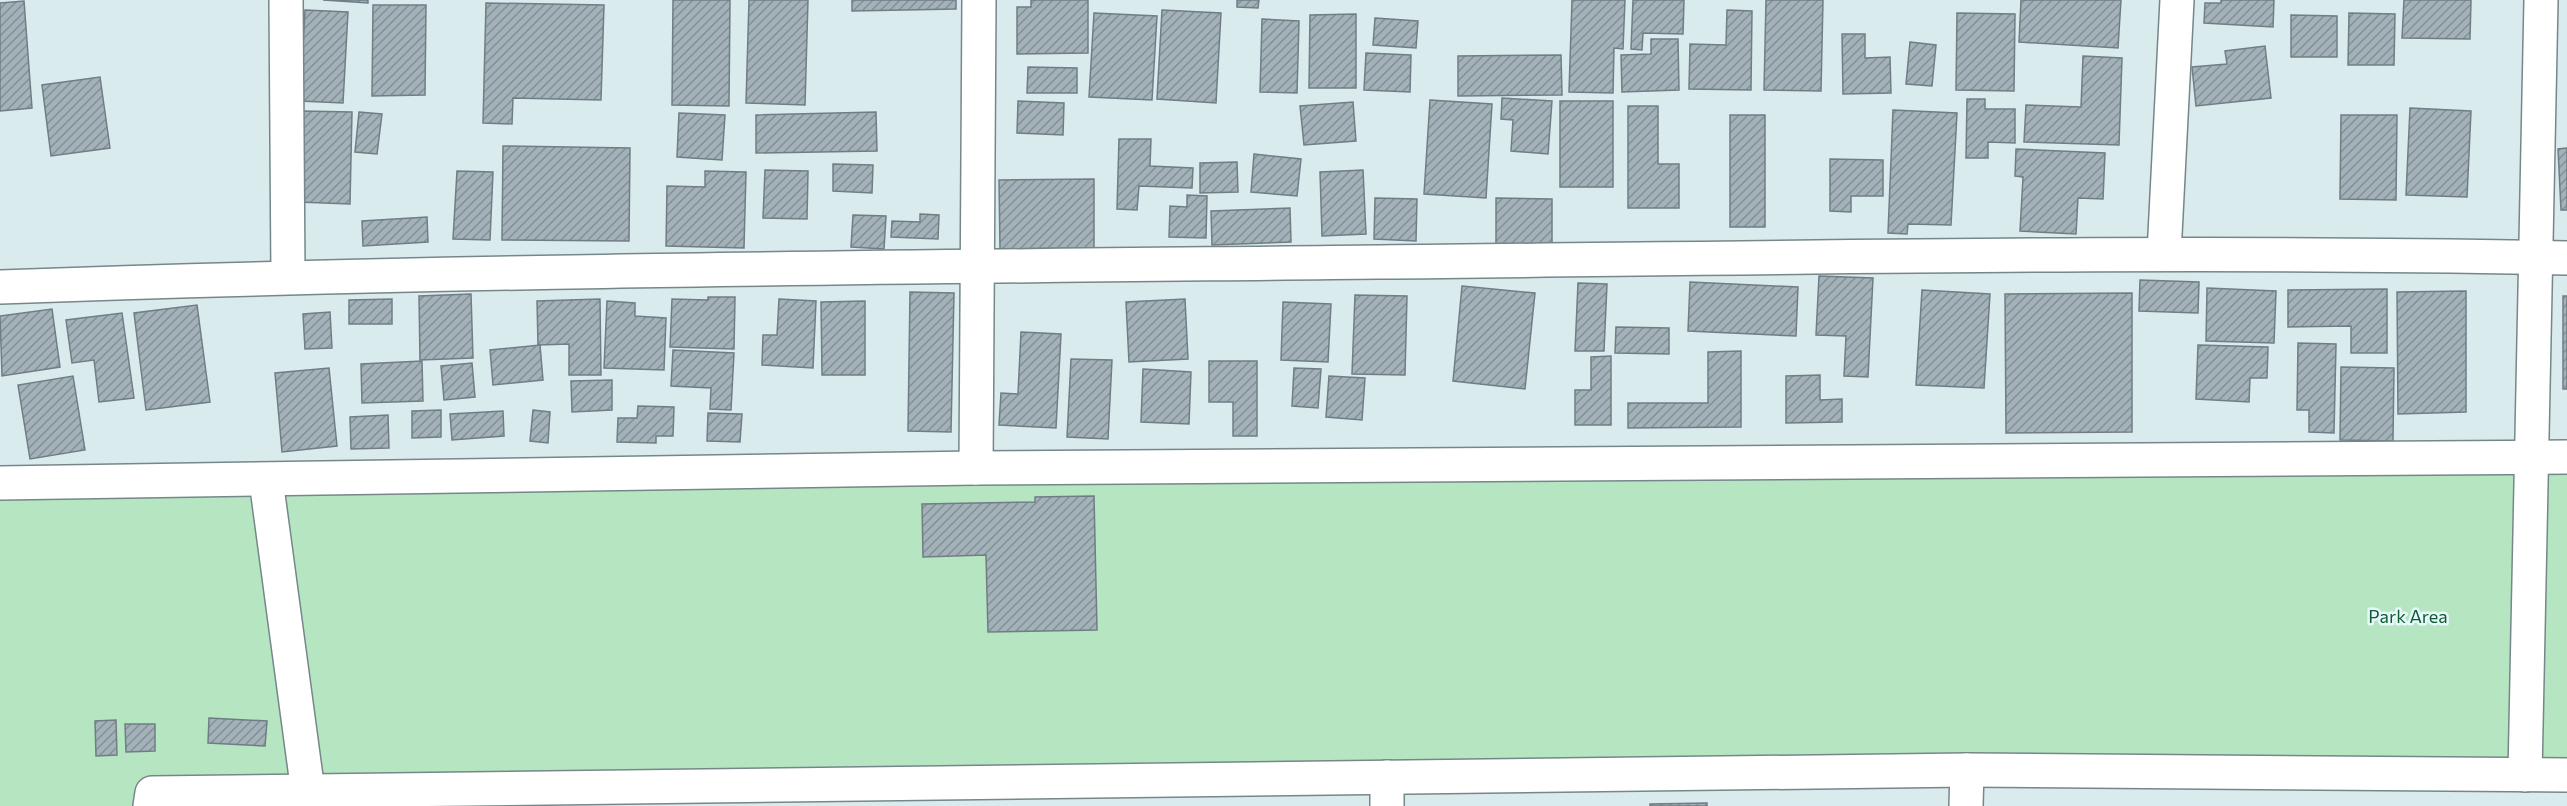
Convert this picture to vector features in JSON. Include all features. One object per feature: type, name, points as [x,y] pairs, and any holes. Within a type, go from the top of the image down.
[{"type":"street","points":[[286,0],[288,276]]},
{"type":"street","points":[[976,468],[979,0]]},
{"type":"street","points":[[2164,254],[2176,0]]},
{"type":"street","points":[[2525,775],[2532,457],[2551,257],[2541,0]]},
{"type":"street","points":[[0,287],[288,276],[976,267],[2164,254],[2551,257]]},
{"type":"street","points":[[0,483],[976,468],[2567,457]]},
{"type":"street","points":[[266,480],[308,792]]},
{"type":"street","points":[[1966,806],[1967,770]]},
{"type":"street","points":[[150,806],[152,793],[1387,792],[1967,770],[2567,775]]},
{"type":"green space","name":"Park Area","points":[[2567,457],[2567,775],[150,806],[0,806],[0,483]]},
{"type":"building","points":[[323,0],[368,0],[368,3]]},
{"type":"building","points":[[673,0],[730,0],[729,106],[672,105]]},
{"type":"building","points":[[749,0],[808,0],[805,105],[746,103]]},
{"type":"building","points":[[852,0],[956,0],[956,9],[852,11]]},
{"type":"building","points":[[1031,0],[1088,0],[1088,53],[1017,54],[1017,7],[1031,7]]},
{"type":"building","points":[[1237,0],[1259,0],[1258,8],[1237,7]]},
{"type":"building","points":[[1572,0],[1625,0],[1623,49],[1614,48],[1613,93],[1569,92]]},
{"type":"building","points":[[1633,0],[1684,0],[1683,34],[1643,33],[1642,50],[1631,49]]},
{"type":"building","points":[[1766,0],[1823,0],[1821,91],[1764,90]]},
{"type":"building","points":[[2021,0],[2121,0],[2118,48],[2019,42]]},
{"type":"building","points":[[2221,0],[2274,0],[2273,27],[2204,23],[2205,3],[2221,3]]},
{"type":"building","points":[[2404,0],[2471,0],[2470,39],[2402,38]]},
{"type":"building","points":[[24,1],[32,108],[0,111],[0,3]]},
{"type":"building","points":[[486,3],[604,5],[601,100],[513,98],[512,124],[483,123]]},
{"type":"building","points":[[373,5],[426,5],[425,95],[372,96]]},
{"type":"building","points":[[305,10],[348,12],[343,103],[300,101]]},
{"type":"building","points":[[1162,10],[1221,13],[1216,103],[1157,99]]},
{"type":"building","points":[[1727,10],[1752,11],[1751,90],[1689,89],[1690,44],[1726,45]]},
{"type":"building","points":[[1094,13],[1157,16],[1152,100],[1089,97]]},
{"type":"building","points":[[1957,13],[2015,14],[2014,91],[1956,90]]},
{"type":"building","points":[[2349,13],[2395,14],[2394,65],[2348,65]]},
{"type":"building","points":[[1356,14],[1356,88],[1309,88],[1310,15]]},
{"type":"building","points":[[2291,15],[2337,16],[2337,57],[2291,57]]},
{"type":"building","points":[[1375,18],[1418,21],[1416,48],[1373,45]]},
{"type":"building","points":[[1262,19],[1299,21],[1297,93],[1260,92]]},
{"type":"building","points":[[1842,34],[1865,34],[1865,58],[1890,57],[1891,93],[1843,94]]},
{"type":"building","points":[[1651,39],[1678,39],[1679,90],[1622,92],[1621,55],[1651,54]]},
{"type":"building","points":[[1910,42],[1936,45],[1932,86],[1906,84]]},
{"type":"building","points":[[2265,46],[2271,98],[2196,106],[2192,67],[2227,64],[2225,51]]},
{"type":"building","points":[[1366,53],[1411,55],[1410,92],[1364,90]]},
{"type":"building","points":[[1561,55],[1562,95],[1458,96],[1458,56]]},
{"type":"building","points":[[2083,56],[2122,58],[2119,145],[2024,142],[2026,105],[2081,107]]},
{"type":"building","points":[[1028,67],[1077,68],[1077,93],[1027,93]]},
{"type":"building","points":[[100,77],[110,148],[51,156],[42,85]]},
{"type":"building","points":[[1502,98],[1552,101],[1548,154],[1511,151],[1513,120],[1501,119]]},
{"type":"building","points":[[1967,99],[1985,99],[1985,109],[2015,109],[2015,143],[1988,142],[1988,158],[1966,158]]},
{"type":"building","points":[[1430,100],[1492,104],[1486,198],[1424,194]]},
{"type":"building","points":[[1018,101],[1064,103],[1063,135],[1017,133]]},
{"type":"building","points":[[1560,101],[1613,101],[1613,187],[1560,187]]},
{"type":"building","points":[[1353,102],[1356,141],[1304,145],[1300,106]]},
{"type":"building","points":[[1628,106],[1658,106],[1658,164],[1679,164],[1679,208],[1628,208]]},
{"type":"building","points":[[2410,108],[2471,111],[2467,197],[2406,195]]},
{"type":"building","points":[[1893,110],[1957,113],[1951,225],[1908,224],[1907,234],[1888,233]]},
{"type":"building","points":[[301,111],[352,112],[350,204],[298,202]]},
{"type":"building","points":[[359,112],[382,114],[377,154],[355,152]]},
{"type":"building","points":[[876,112],[877,151],[756,153],[756,115]]},
{"type":"building","points":[[679,113],[725,115],[722,160],[677,157]]},
{"type":"building","points":[[1730,115],[1765,115],[1765,227],[1730,227]]},
{"type":"building","points":[[2341,115],[2397,115],[2396,200],[2340,199]]},
{"type":"building","points":[[1119,139],[1151,139],[1150,166],[1193,168],[1192,188],[1139,186],[1137,210],[1117,209]]},
{"type":"building","points":[[503,146],[630,148],[629,241],[502,240]]},
{"type":"building","points":[[2567,148],[2567,210],[2561,210],[2558,149]]},
{"type":"building","points":[[2016,149],[2105,153],[2103,199],[2078,198],[2076,234],[2020,231],[2023,177],[2015,176]]},
{"type":"building","points":[[1254,154],[1301,159],[1297,196],[1251,192]]},
{"type":"building","points":[[1830,159],[1883,160],[1883,196],[1851,196],[1851,212],[1830,211]]},
{"type":"building","points":[[1237,162],[1238,192],[1200,193],[1200,163]]},
{"type":"building","points":[[833,164],[873,165],[872,193],[833,191]]},
{"type":"building","points":[[765,170],[808,171],[807,219],[763,218]]},
{"type":"building","points":[[1363,170],[1366,234],[1322,236],[1320,172]]},
{"type":"building","points":[[457,171],[493,172],[490,240],[453,239]]},
{"type":"building","points":[[705,171],[746,172],[744,248],[666,246],[667,186],[705,187]]},
{"type":"building","points":[[1094,179],[1094,248],[1000,249],[999,180]]},
{"type":"building","points":[[1187,195],[1207,196],[1206,238],[1169,237],[1170,206],[1187,207]]},
{"type":"building","points":[[1375,198],[1417,199],[1416,241],[1374,239]]},
{"type":"building","points":[[1496,198],[1552,199],[1552,244],[1496,245]]},
{"type":"building","points":[[1290,208],[1291,242],[1212,245],[1211,211]]},
{"type":"building","points":[[920,214],[939,215],[938,239],[891,237],[892,221],[920,222]]},
{"type":"building","points":[[853,215],[886,216],[884,249],[851,247]]},
{"type":"building","points":[[427,217],[428,242],[363,246],[362,221]]},
{"type":"building","points":[[1819,276],[1873,278],[1868,377],[1844,376],[1846,336],[1816,335]]},
{"type":"building","points":[[2140,280],[2199,282],[2198,313],[2139,311]]},
{"type":"building","points":[[1690,282],[1798,287],[1796,336],[1688,331]]},
{"type":"building","points":[[1578,283],[1607,284],[1604,351],[1575,351]]},
{"type":"building","points":[[1462,286],[1535,293],[1525,389],[1453,381]]},
{"type":"building","points":[[2207,288],[2276,291],[2274,343],[2206,341]]},
{"type":"building","points":[[2387,289],[2387,353],[2351,353],[2351,326],[2288,327],[2288,290]]},
{"type":"building","points":[[1922,290],[1990,294],[1984,388],[1916,385]]},
{"type":"building","points":[[2466,291],[2466,412],[2398,414],[2397,292]]},
{"type":"building","points":[[910,292],[954,293],[951,432],[908,431]]},
{"type":"building","points":[[2132,293],[2132,432],[2006,433],[2005,294]]},
{"type":"building","points":[[471,294],[473,358],[420,360],[419,296]]},
{"type":"building","points":[[1355,295],[1407,296],[1405,375],[1352,374]]},
{"type":"building","points":[[2563,296],[2567,296],[2567,389],[2563,389]]},
{"type":"building","points":[[708,297],[735,297],[734,349],[670,347],[672,299],[708,300]]},
{"type":"building","points":[[392,299],[392,324],[349,324],[349,300]]},
{"type":"building","points":[[600,299],[601,375],[569,375],[569,344],[538,345],[537,301]]},
{"type":"building","points":[[779,299],[816,301],[813,368],[762,365],[763,335],[777,335]]},
{"type":"building","points":[[1185,299],[1188,359],[1129,362],[1126,302]]},
{"type":"building","points":[[607,301],[635,303],[635,316],[666,318],[664,370],[604,368]]},
{"type":"building","points":[[865,301],[865,375],[822,375],[821,302]]},
{"type":"building","points":[[1283,302],[1331,304],[1328,362],[1281,360]]},
{"type":"building","points":[[197,305],[210,402],[146,410],[134,313]]},
{"type":"building","points":[[52,309],[60,367],[2,376],[0,316]]},
{"type":"building","points":[[330,312],[332,348],[305,349],[303,314]]},
{"type":"building","points":[[122,313],[134,398],[99,402],[94,360],[72,363],[66,320]]},
{"type":"building","points":[[1616,327],[1669,328],[1669,354],[1615,353]]},
{"type":"building","points":[[1021,332],[1061,334],[1056,428],[999,425],[1001,393],[1018,394]]},
{"type":"building","points":[[2298,343],[2336,344],[2334,433],[2309,432],[2309,410],[2297,410]]},
{"type":"building","points":[[540,345],[543,380],[493,385],[490,350]]},
{"type":"building","points":[[2198,345],[2268,347],[2267,378],[2250,378],[2249,402],[2196,399]]},
{"type":"building","points":[[673,350],[734,353],[731,410],[710,409],[711,388],[671,386]]},
{"type":"building","points":[[1741,351],[1741,427],[1628,428],[1628,403],[1708,403],[1708,352]]},
{"type":"building","points":[[1611,356],[1611,425],[1575,425],[1575,390],[1591,390],[1591,357]]},
{"type":"building","points":[[1071,359],[1112,360],[1108,439],[1067,437]]},
{"type":"building","points":[[422,361],[423,401],[362,403],[361,364]]},
{"type":"building","points":[[1209,361],[1257,361],[1257,436],[1233,436],[1233,402],[1209,402]]},
{"type":"building","points":[[472,363],[475,397],[444,400],[441,366]]},
{"type":"building","points":[[2341,367],[2394,368],[2393,441],[2340,440]]},
{"type":"building","points":[[329,368],[337,446],[282,452],[275,373]]},
{"type":"building","points":[[1294,368],[1321,369],[1318,408],[1292,406]]},
{"type":"building","points":[[1143,369],[1191,372],[1189,424],[1141,422]]},
{"type":"building","points":[[1820,375],[1820,400],[1842,399],[1842,422],[1786,423],[1786,376]]},
{"type":"building","points":[[73,376],[85,450],[30,459],[18,385]]},
{"type":"building","points":[[1329,376],[1365,378],[1362,420],[1326,417]]},
{"type":"building","points":[[612,380],[612,410],[572,412],[571,381]]},
{"type":"building","points":[[638,406],[674,407],[673,436],[656,436],[656,443],[617,442],[618,418],[637,418]]},
{"type":"building","points":[[441,410],[441,437],[412,438],[412,411]]},
{"type":"building","points":[[533,410],[550,412],[548,443],[530,441]]},
{"type":"building","points":[[503,411],[504,436],[452,440],[450,414]]},
{"type":"building","points":[[708,413],[742,414],[740,442],[707,441]]},
{"type":"building","points":[[388,415],[389,448],[351,449],[350,417]]},
{"type":"building","points":[[1094,496],[1097,630],[988,632],[986,555],[923,557],[922,504],[1035,502],[1035,497]]},
{"type":"building","points":[[209,718],[267,721],[265,746],[208,743]]},
{"type":"building","points":[[116,720],[117,755],[96,756],[95,721]]},
{"type":"building","points":[[125,724],[155,724],[155,751],[126,752]]},
{"type":"building","points":[[1707,803],[1707,806],[1650,806],[1650,804]]}]
